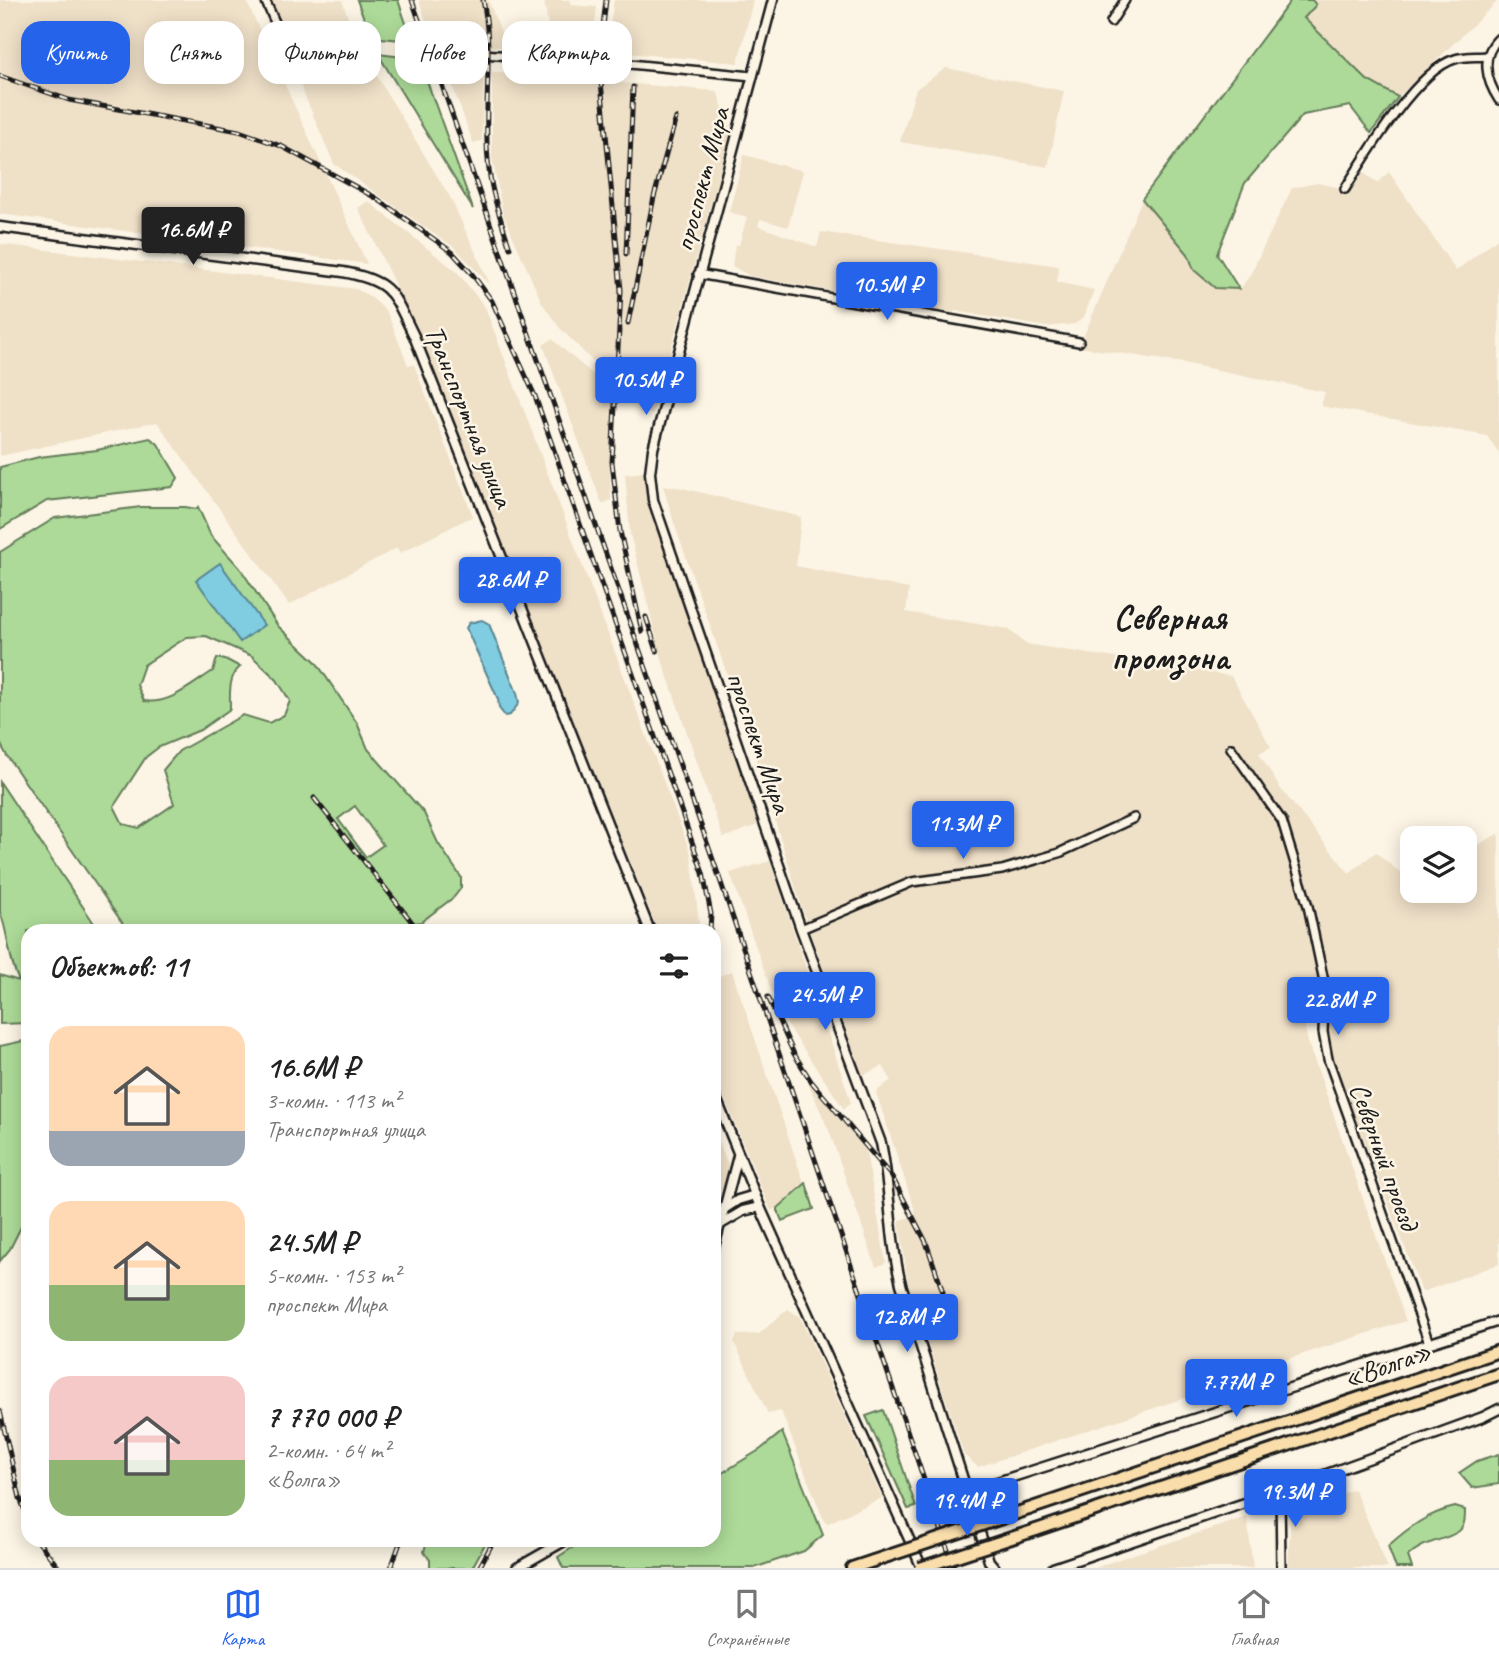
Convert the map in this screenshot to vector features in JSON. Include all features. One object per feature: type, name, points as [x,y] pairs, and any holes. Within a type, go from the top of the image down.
[{"type":"highway","name":"«Волга»","points":[[852,1568],[1499,1351]]},
{"type":"highway","name":"«Волга»","points":[[921,1568],[1499,1374]]},
{"type":"street","points":[[265,0],[274,21]]},
{"type":"street","name":"проспект Мира","points":[[773,0],[653,449],[650,473],[653,500],[801,929],[881,1143],[896,1267],[989,1561],[995,1568]]},
{"type":"street","points":[[1111,22],[1125,0]]},
{"type":"street","points":[[1499,38],[1489,49],[1487,56],[1489,82],[1499,100]]},
{"type":"street","points":[[488,54],[599,61],[752,76]]},
{"type":"street","points":[[1345,189],[1402,103],[1436,70],[1454,59],[1487,56]]},
{"type":"street","name":"Транспортная улица","points":[[0,227],[342,272],[377,281],[393,292],[414,337],[647,924]]},
{"type":"street","points":[[698,274],[1079,342]]},
{"type":"street","name":"Северный проезд","points":[[1231,748],[1282,821],[1308,906],[1325,986],[1323,1031],[1328,1059],[1429,1343]]},
{"type":"street","points":[[801,929],[912,882],[1002,870],[1059,853],[1134,818]]},
{"type":"street","points":[[721,1111],[760,1207],[921,1568]]},
{"type":"street","points":[[721,1224],[738,1156]]},
{"type":"street","points":[[726,1208],[738,1200],[755,1195]]},
{"type":"street","points":[[721,1224],[743,1211],[760,1207]]},
{"type":"street","points":[[967,1492],[1499,1321]]},
{"type":"street","points":[[1053,1568],[1280,1491],[1499,1409]]},
{"type":"street","points":[[1280,1491],[1281,1568]]},
{"type":"street","points":[[517,1568],[554,1547]]},
{"type":"shaded area","points":[[0,0],[246,0],[258,26],[258,84],[284,84],[367,264],[0,214]]},
{"type":"shaded area","points":[[270,0],[342,0],[349,21],[279,21]]},
{"type":"shaded area","points":[[419,0],[488,0],[502,35],[502,47],[488,46],[488,21],[426,21]]},
{"type":"shaded area","points":[[544,0],[570,0],[571,5],[597,7],[595,21],[547,21]]},
{"type":"shaded area","points":[[614,0],[753,0],[738,63],[632,53],[632,21],[611,21]]},
{"type":"shaded area","points":[[1312,0],[1499,0],[1398,97],[1367,80],[1304,18],[1316,5]]},
{"type":"shaded area","points":[[946,68],[1064,91],[1048,167],[900,142],[916,89]]},
{"type":"shaded area","points":[[492,72],[502,73],[502,84],[632,84],[717,91],[731,130],[653,415],[625,398],[627,387],[607,376],[559,327],[542,303],[503,214],[492,157]]},
{"type":"shaded area","points":[[381,83],[451,199],[491,286],[455,248],[334,164],[300,84]]},
{"type":"shaded area","points":[[452,84],[483,84],[482,141],[473,143]]},
{"type":"shaded area","points":[[744,155],[803,171],[788,227],[760,219],[758,226],[817,247],[821,232],[1059,266],[1057,282],[1094,290],[1084,317],[1075,324],[1046,327],[750,276],[732,266],[735,245],[739,245],[747,217],[729,212]]},
{"type":"shaded area","points":[[1363,172],[1377,183],[1389,172],[1456,271],[1499,237],[1499,454],[1487,436],[1321,406],[1325,392],[1183,363],[1079,347],[1142,199],[1188,254],[1194,270],[1215,288],[1240,289],[1250,275],[1292,188],[1317,183],[1351,190]]},
{"type":"shaded area","points":[[368,201],[457,272],[485,307],[691,854],[699,924],[655,924],[409,314],[358,208]]},
{"type":"shaded area","points":[[0,244],[356,289],[371,297],[387,312],[408,365],[414,365],[473,516],[400,553],[397,548],[289,605],[157,422],[0,456]]},
{"type":"shaded area","points":[[552,339],[614,393],[609,454],[611,500],[602,504],[543,345]]},
{"type":"shaded area","points":[[645,472],[648,491],[760,824],[723,838],[662,660],[630,534],[625,474]]},
{"type":"shaded area","points":[[663,486],[678,487],[801,517],[796,566],[909,589],[906,612],[1008,629],[1026,644],[1231,676],[1271,747],[1259,753],[1280,788],[1349,873],[1376,852],[1400,872],[1400,903],[1477,903],[1477,845],[1499,833],[1499,1264],[1422,1292],[1332,1056],[1327,1030],[1334,1003],[1328,983],[1301,1006],[1308,1042],[1406,1321],[1238,1375],[1221,1366],[1210,1370],[1214,1388],[978,1467],[964,1455],[908,1283],[899,1221],[916,1214],[876,1092],[891,1080],[883,1066],[863,1075],[808,927],[746,728]]},
{"type":"shaded area","points":[[770,861],[851,1102],[844,1109],[788,1026],[770,987],[730,873]]},
{"type":"shaded area","points":[[732,971],[804,1183],[792,1196],[771,1211],[721,1090],[721,975]]},
{"type":"shaded area","points":[[801,1058],[818,1090],[865,1146],[886,1263],[876,1267],[830,1133],[798,1060]]},
{"type":"shaded area","points":[[721,1147],[729,1167],[721,1196]]},
{"type":"shaded area","points":[[788,1309],[800,1317],[882,1498],[828,1523],[824,1521],[781,1411],[768,1414],[734,1342],[737,1335],[759,1334]]},
{"type":"shaded area","points":[[1354,1489],[1388,1568],[1288,1568],[1291,1508],[1317,1508],[1325,1500]]},
{"type":"shaded area","points":[[1247,1517],[1253,1568],[1095,1568],[1119,1559]]},
{"type":"green space","points":[[357,0],[398,0],[405,21],[395,21],[395,39],[381,38],[381,21],[365,21]]},
{"type":"green space","points":[[1291,0],[1312,0],[1316,5],[1304,18],[1367,80],[1398,97],[1371,133],[1350,106],[1303,115],[1245,183],[1217,254],[1239,289],[1215,288],[1194,270],[1188,254],[1142,199]]},
{"type":"green space","points":[[381,54],[395,56],[395,82],[381,59]]},
{"type":"green space","points":[[396,84],[428,84],[473,209]]},
{"type":"green space","points":[[150,438],[158,444],[178,478],[172,487],[47,501],[0,529],[0,467],[39,457],[97,450]]},
{"type":"green space","points":[[141,507],[198,507],[211,536],[240,568],[278,626],[316,662],[357,723],[368,749],[424,813],[438,843],[461,877],[461,888],[454,897],[421,922],[407,924],[123,924],[0,743],[0,552],[55,518]],"holes":[[[206,636],[252,656],[277,680],[290,701],[284,715],[269,723],[243,715],[179,751],[163,770],[174,804],[139,828],[123,824],[114,806],[146,757],[159,747],[200,730],[230,709],[232,681],[240,667],[217,658],[213,671],[172,697],[144,701],[137,685],[144,665],[187,637]],[[355,806],[383,845],[366,857],[338,819]]]},
{"type":"green space","points":[[0,782],[94,924],[21,924],[21,1023],[0,1024],[0,975],[19,981],[0,912]]},
{"type":"green space","points":[[21,1042],[21,1227],[10,1249],[0,1261],[0,1046]]},
{"type":"green space","points":[[806,1183],[814,1209],[782,1221],[777,1209]]},
{"type":"green space","points":[[883,1410],[916,1507],[908,1509],[866,1416]]},
{"type":"green space","points":[[782,1432],[823,1535],[804,1551],[754,1568],[563,1568],[558,1557],[573,1547],[721,1547],[721,1474],[761,1449]]},
{"type":"green space","points":[[1499,1454],[1499,1484],[1472,1488],[1459,1473],[1477,1461]]},
{"type":"green space","points":[[1455,1507],[1465,1510],[1461,1529],[1414,1551],[1408,1556],[1412,1568],[1396,1568],[1388,1546],[1419,1522]]},
{"type":"green space","points":[[425,1547],[483,1547],[472,1568],[430,1568],[430,1560],[424,1552]]},
{"type":"water","points":[[220,563],[264,625],[240,642],[196,580]]},
{"type":"water","points":[[482,620],[489,624],[517,693],[519,703],[510,715],[505,716],[499,708],[498,699],[466,628],[469,623]]},
{"type":"railway","points":[[412,0],[717,871],[954,1568]]},
{"type":"railway","points":[[483,0],[488,40],[489,171],[496,205],[510,248]]},
{"type":"railway","points":[[606,0],[599,61],[621,290],[612,462],[620,531],[642,632]]},
{"type":"railway","points":[[0,76],[69,100],[239,131],[281,146],[376,198],[452,252],[472,274],[492,301],[535,396],[703,873],[710,924]]},
{"type":"railway","points":[[626,254],[633,87]]},
{"type":"railway","points":[[628,323],[654,197],[676,118]]},
{"type":"railway","points":[[646,617],[657,651]]},
{"type":"railway","points":[[314,798],[413,924]]},
{"type":"railway","points":[[768,997],[794,1054],[811,1081],[892,1177],[926,1242],[943,1292]]},
{"type":"railway","points":[[0,1411],[21,1500]]},
{"type":"railway","points":[[42,1547],[59,1568]]},
{"type":"railway","points":[[391,1568],[398,1547]]},
{"type":"railway","points":[[479,1568],[490,1547]]},
{"type":"district","name":"Северная промзона","points":[[1170,637]]}]
